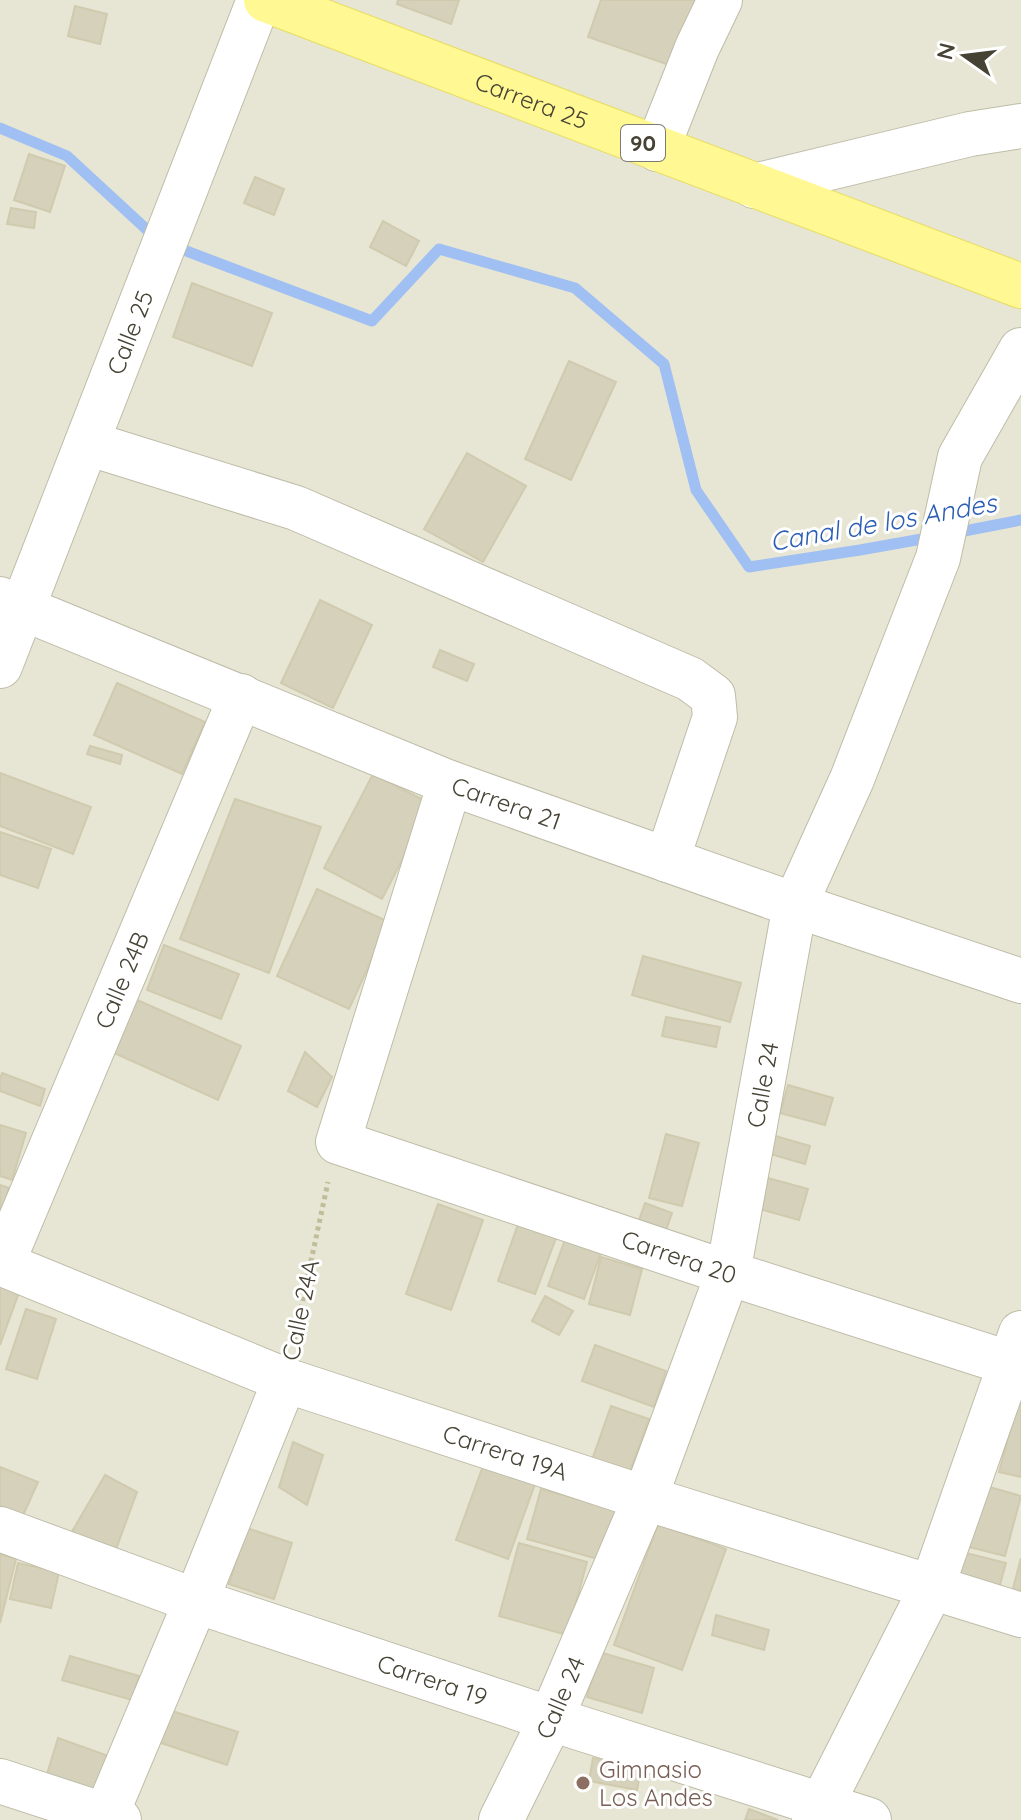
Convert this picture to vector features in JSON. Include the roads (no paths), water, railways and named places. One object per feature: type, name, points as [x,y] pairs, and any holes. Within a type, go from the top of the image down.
[{"type":"main road","name":"Carrera 25","points":[[266,0],[1021,286]]},
{"type":"street","name":"Calle 25","points":[[0,666],[12,603],[87,443],[259,0]]},
{"type":"street","points":[[657,149],[697,48],[720,0]]},
{"type":"street","points":[[754,186],[970,134],[1021,126]]},
{"type":"street","name":"Calle 24","points":[[501,1820],[551,1719],[645,1498],[728,1273],[795,905],[852,779],[938,558],[960,457],[1021,350]]},
{"type":"street","points":[[87,443],[296,508],[690,679],[713,696],[715,717],[667,860]]},
{"type":"street","name":"Carrera 21","points":[[12,603],[450,783],[1021,981]]},
{"type":"street","name":"Calle 24B","points":[[1,1263],[241,696]]},
{"type":"street","name":"Carrera 20","points":[[450,783],[338,1142],[728,1273],[1018,1354]]},
{"type":"street","name":"Carrera 19A","points":[[1,1263],[285,1380],[645,1498],[1021,1615]]},
{"type":"street","points":[[818,1812],[932,1587],[1018,1354]]},
{"type":"street","name":"Calle 24A","points":[[109,1818],[285,1380]]},
{"type":"street","name":"Carrera 19","points":[[0,1529],[196,1601],[818,1812],[869,1820]]},
{"type":"street","points":[[0,1781],[109,1818]]},
{"type":"waterway","name":"Canal de los Andes","points":[[0,128],[67,156],[157,239]]},
{"type":"waterway","name":"Canal de los Andes","points":[[173,246],[372,321],[439,249],[575,288],[664,364],[696,490],[749,567],[933,537]]},
{"type":"waterway","name":"Canal de los Andes","points":[[954,533],[1021,520]]},
{"type":"place","name":"Gimnasio Los Andes","points":[[583,1783]]}]
